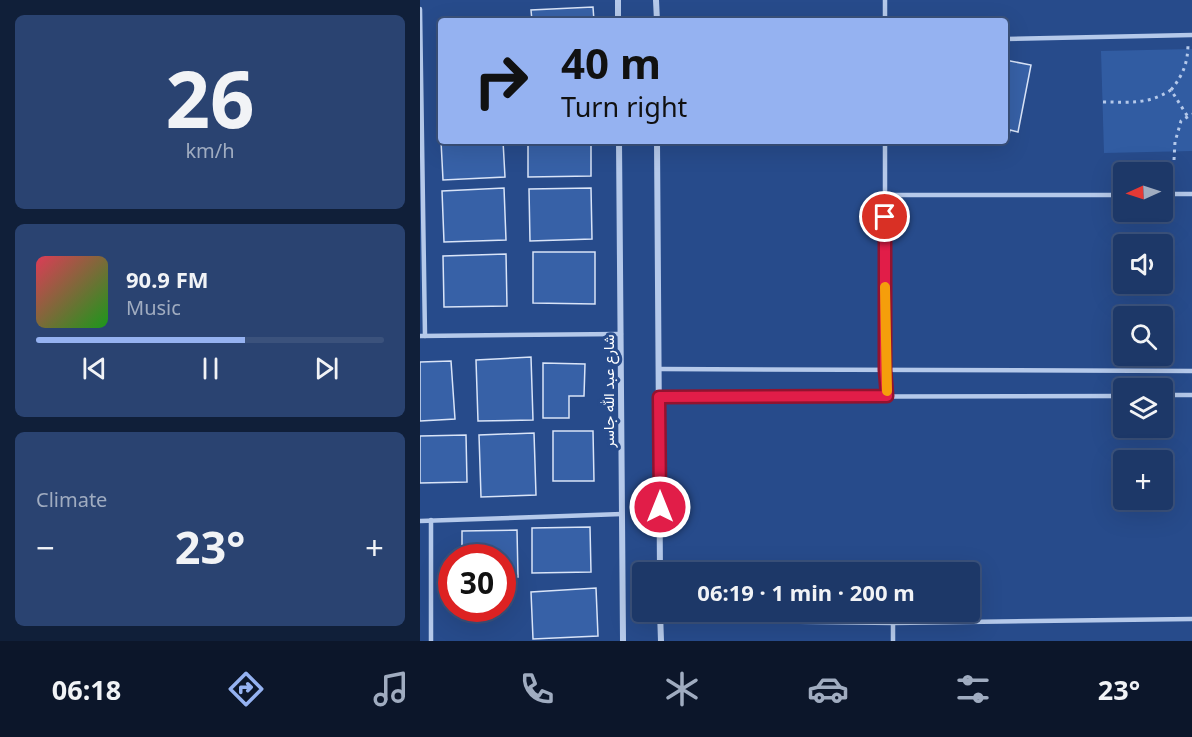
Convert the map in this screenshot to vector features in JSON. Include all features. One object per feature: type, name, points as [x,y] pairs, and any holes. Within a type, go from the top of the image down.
[{"type":"street","points":[[618,0],[618,18]]},
{"type":"street","points":[[657,0],[657,18]]},
{"type":"street","name":"شارع عبد الله جاسر","points":[[619,144],[623,641]]},
{"type":"street","points":[[657,144],[660,562]]},
{"type":"street","points":[[660,622],[661,641]]},
{"type":"lane","points":[[885,0],[885,18]]},
{"type":"lane","points":[[420,9],[422,336],[621,334]]},
{"type":"lane","points":[[1008,39],[1190,35]]},
{"type":"lane","points":[[885,144],[887,396]]},
{"type":"lane","points":[[1173,194],[1192,194]]},
{"type":"lane","points":[[885,195],[1113,195]]},
{"type":"lane","points":[[659,369],[1192,371]]},
{"type":"lane","points":[[1173,395],[1192,395]]},
{"type":"lane","points":[[659,397],[1113,396]]},
{"type":"lane","points":[[420,521],[622,514]]},
{"type":"lane","points":[[431,520],[431,641]]},
{"type":"lane","points":[[815,622],[1192,620]]},
{"type":"lane","points":[[892,623],[893,641]]},
{"type":"path","points":[[1102,102],[1141,102],[1157,99],[1171,90],[1182,76],[1188,60],[1190,35]]},
{"type":"path","points":[[1171,90],[1188,117]]},
{"type":"path","points":[[1174,160],[1175,142],[1181,121],[1192,114]]},
{"type":"shaded area","points":[[1192,49],[1192,151],[1104,153],[1101,51]]},
{"type":"building","points":[[593,7],[594,18],[532,18],[531,10]]},
{"type":"building","points":[[1008,61],[1031,65],[1018,132],[1010,130],[1008,140]]},
{"type":"building","points":[[441,144],[503,144],[505,177],[443,180]]},
{"type":"building","points":[[528,144],[591,144],[591,176],[528,177]]},
{"type":"building","points":[[504,188],[506,240],[444,242],[442,191]]},
{"type":"building","points":[[591,188],[592,239],[530,241],[529,189]]},
{"type":"building","points":[[533,252],[595,252],[595,304],[533,303]]},
{"type":"building","points":[[506,254],[507,306],[444,307],[443,256]]},
{"type":"building","points":[[531,357],[533,420],[478,421],[476,360]]},
{"type":"building","points":[[451,361],[455,419],[420,421],[420,362]]},
{"type":"building","points":[[543,363],[585,364],[584,396],[569,396],[569,418],[543,418]]},
{"type":"building","points":[[553,431],[593,431],[594,481],[553,481]]},
{"type":"building","points":[[534,433],[536,495],[481,497],[479,435]]},
{"type":"building","points":[[466,435],[467,482],[420,483],[420,436]]},
{"type":"building","points":[[590,527],[591,572],[532,573],[532,528]]},
{"type":"building","points":[[517,530],[518,577],[516,577],[516,544],[462,544],[462,531]]},
{"type":"building","points":[[596,588],[598,636],[533,639],[531,592]]},
{"type":"slow traffic","points":[[885,287],[887,391]]},
{"type":"route","points":[[660,507],[659,397],[887,396],[885,217]]}]
